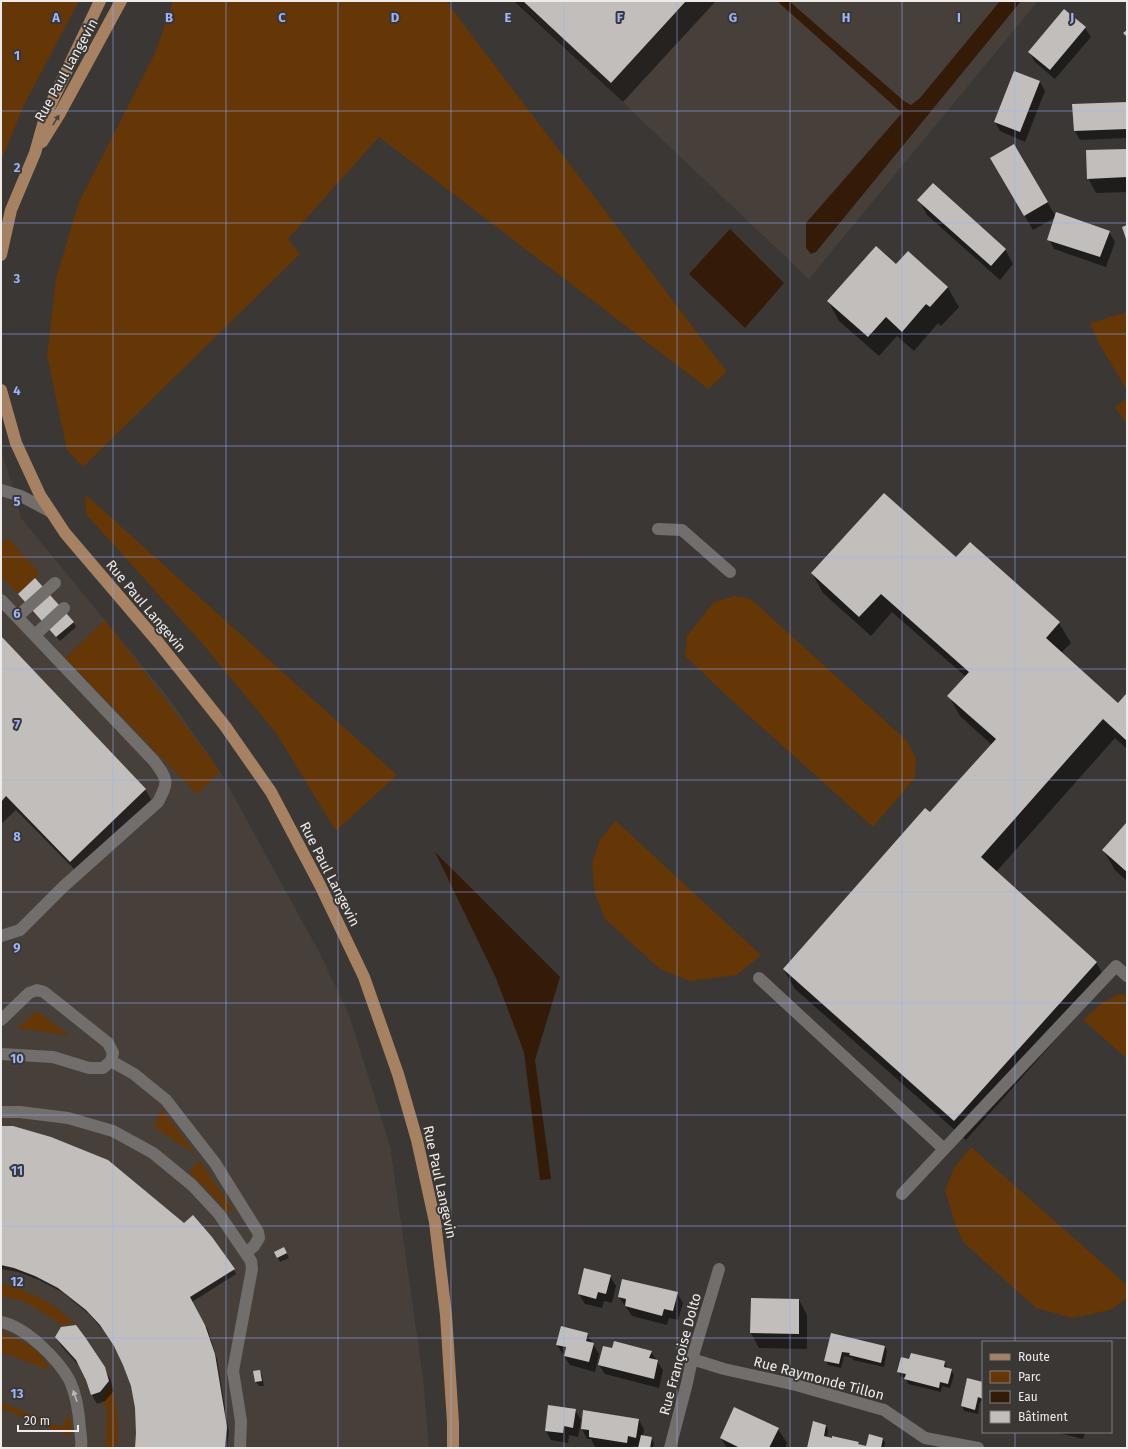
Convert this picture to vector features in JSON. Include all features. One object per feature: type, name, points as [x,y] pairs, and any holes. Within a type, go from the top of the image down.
[{"type":"main road","name":"Rue Paul Langevin","points":[[1,255],[11,210],[35,153],[46,114],[100,1]]},
{"type":"main road","name":"Rue Paul Langevin","points":[[35,153],[60,113],[121,1]]},
{"type":"main road","name":"Rue Paul Langevin","points":[[2,396],[16,443],[40,495],[65,533],[158,642],[225,726],[271,792],[320,885],[364,977],[398,1074],[417,1140],[435,1222],[446,1322],[453,1423],[453,1448]]},
{"type":"street","points":[[1,490],[21,496],[51,512]]},
{"type":"street","points":[[658,529],[682,530],[730,572]]},
{"type":"street","points":[[17,617],[55,583]]},
{"type":"street","points":[[1,600],[154,760],[164,774],[166,787],[158,802],[63,887],[20,930],[1,936]]},
{"type":"street","points":[[35,635],[64,608]]},
{"type":"street","points":[[902,1194],[1116,966],[1127,976]]},
{"type":"street","points":[[759,978],[944,1149]]},
{"type":"street","points":[[1,1020],[29,993],[37,990],[44,992],[108,1043],[113,1053],[111,1061],[102,1068],[89,1068],[53,1058],[1,1054]]},
{"type":"street","points":[[111,1061],[134,1074],[166,1100],[215,1163],[258,1232],[259,1238],[246,1254]]},
{"type":"street","points":[[1,1112],[20,1112],[68,1118],[113,1131],[153,1153],[192,1185],[219,1214],[251,1261],[252,1269],[233,1371],[240,1421],[240,1448]]},
{"type":"street","name":"Rue Françoise Dolto","points":[[670,1448],[692,1359],[719,1269]]},
{"type":"street","points":[[1,1322],[27,1334],[40,1344],[54,1359],[69,1381],[79,1409],[81,1448]]},
{"type":"street","name":"Rue Raymonde Tillon","points":[[692,1359],[724,1369],[796,1385],[884,1410],[925,1438],[978,1448]]},
{"type":"shaded area","points":[[516,1],[1038,1],[809,279]]},
{"type":"shaded area","points":[[1,451],[21,518],[167,696],[220,771],[319,952],[349,1015],[390,1146],[423,1378],[429,1448],[1,1448]]},
{"type":"green space","points":[[1,1],[79,1],[24,105],[1,161]]},
{"type":"green space","points":[[173,1],[446,1],[727,372],[708,389],[379,137],[288,239],[300,254],[83,467],[67,450],[47,356],[56,278],[79,202],[155,53]]},
{"type":"green space","points":[[1127,312],[1127,391],[1102,349],[1090,323]]},
{"type":"green space","points":[[1127,398],[1127,425],[1115,407]]},
{"type":"green space","points":[[85,494],[397,775],[336,831],[276,733],[200,641],[86,514]]},
{"type":"green space","points":[[8,538],[37,570],[39,575],[18,594],[1,576],[1,545]]},
{"type":"green space","points":[[735,596],[751,599],[907,741],[916,759],[915,778],[873,827],[727,696],[685,656],[687,636],[714,602]]},
{"type":"green space","points":[[105,620],[220,771],[197,794],[65,658]]},
{"type":"green space","points":[[615,821],[761,955],[737,975],[690,981],[660,969],[605,919],[595,894],[592,863],[600,840]]},
{"type":"green space","points":[[1120,994],[1127,995],[1127,1059],[1083,1020],[1103,1002]]},
{"type":"green space","points":[[37,1011],[70,1036],[17,1028]]},
{"type":"green space","points":[[162,1109],[196,1155],[154,1127]]},
{"type":"green space","points":[[971,1147],[1127,1285],[1127,1298],[1112,1309],[1072,1318],[1036,1308],[963,1242],[954,1221],[945,1190],[954,1168]]},
{"type":"green space","points":[[199,1160],[233,1210],[228,1213],[210,1192],[189,1172]]},
{"type":"green space","points":[[1,1284],[11,1286],[41,1298],[59,1310],[74,1324],[60,1325],[55,1320],[23,1301],[1,1296]]},
{"type":"green space","points":[[1,1332],[22,1341],[37,1351],[47,1363],[49,1370],[1,1352]]},
{"type":"green space","points":[[112,1386],[118,1417],[117,1448],[105,1448],[107,1415],[103,1397],[108,1387]]},
{"type":"green space","points":[[1,1402],[62,1427],[69,1415],[72,1426],[71,1434],[69,1436],[1,1408]]},
{"type":"water","points":[[777,1],[789,1],[904,101],[911,105],[920,98],[1000,1],[1021,1],[816,252],[811,254],[806,248],[806,223],[902,113]]},
{"type":"water","points":[[730,229],[784,283],[745,328],[689,274]]},
{"type":"water","points":[[435,852],[560,977],[535,1060],[551,1179],[540,1180],[524,1052],[496,978]]},
{"type":"building","points":[[523,1],[686,1],[611,83]]},
{"type":"building","points":[[1064,9],[1086,27],[1050,70],[1028,52]]},
{"type":"building","points":[[1127,30],[1127,37],[1123,33]]},
{"type":"building","points":[[1014,71],[1040,81],[1020,132],[994,122]]},
{"type":"building","points":[[1127,102],[1127,129],[1074,131],[1072,104]]},
{"type":"building","points":[[1014,144],[1048,202],[1024,216],[990,158]]},
{"type":"building","points":[[1127,149],[1127,177],[1087,179],[1086,150]]},
{"type":"building","points":[[933,183],[1006,249],[991,266],[917,200]]},
{"type":"building","points":[[1056,212],[1110,231],[1100,257],[1047,240]]},
{"type":"building","points":[[1127,225],[1127,242],[1122,227]]},
{"type":"building","points":[[876,246],[896,264],[908,251],[948,287],[930,307],[926,304],[902,332],[886,317],[868,337],[827,301]]},
{"type":"building","points":[[884,493],[956,557],[970,542],[1060,622],[1046,638],[1118,703],[1126,694],[1127,695],[1127,741],[1103,719],[981,857],[1097,962],[954,1121],[783,969],[925,808],[930,812],[996,739],[947,696],[969,672],[881,594],[859,617],[811,573]]},
{"type":"building","points":[[35,578],[74,622],[56,637],[18,594]]},
{"type":"building","points":[[1,636],[146,789],[70,862],[6,796],[1,802]]},
{"type":"building","points":[[1127,822],[1127,872],[1102,850]]},
{"type":"building","points":[[1,1126],[13,1126],[51,1137],[108,1160],[184,1223],[193,1215],[212,1237],[235,1269],[190,1297],[205,1325],[215,1354],[227,1427],[225,1448],[135,1448],[135,1408],[131,1386],[114,1346],[100,1325],[86,1310],[58,1288],[35,1276],[1,1265]]},
{"type":"building","points":[[284,1247],[287,1253],[277,1258],[274,1252]]},
{"type":"building","points":[[584,1268],[611,1275],[606,1294],[598,1292],[596,1299],[578,1294]]},
{"type":"building","points":[[622,1279],[678,1292],[673,1311],[664,1309],[662,1316],[625,1306],[626,1299],[618,1297]]},
{"type":"building","points":[[751,1298],[799,1299],[799,1334],[750,1333]]},
{"type":"building","points":[[76,1325],[105,1367],[109,1381],[100,1392],[91,1395],[86,1380],[76,1360],[55,1337],[61,1327]]},
{"type":"building","points":[[561,1326],[588,1333],[586,1341],[594,1343],[589,1362],[564,1356],[566,1347],[556,1345]]},
{"type":"building","points":[[831,1333],[885,1346],[881,1363],[849,1355],[850,1353],[842,1352],[839,1364],[824,1361]]},
{"type":"building","points":[[614,1341],[652,1351],[649,1358],[658,1360],[654,1379],[598,1365],[603,1346],[612,1348]]},
{"type":"building","points":[[911,1353],[945,1361],[944,1367],[952,1369],[948,1384],[940,1382],[939,1388],[904,1379],[906,1374],[897,1372],[901,1357],[909,1359]]},
{"type":"building","points":[[260,1370],[262,1381],[255,1382],[253,1371]]},
{"type":"building","points":[[967,1378],[982,1382],[982,1399],[978,1397],[975,1410],[961,1406]]},
{"type":"building","points":[[548,1405],[576,1409],[573,1428],[564,1426],[563,1433],[545,1431]]},
{"type":"building","points":[[734,1407],[779,1428],[769,1448],[740,1448],[720,1438]]},
{"type":"building","points":[[583,1410],[639,1419],[636,1438],[628,1436],[627,1443],[589,1437],[589,1430],[581,1429]]},
{"type":"building","points":[[813,1421],[826,1425],[824,1436],[832,1438],[832,1436],[859,1442],[858,1444],[866,1446],[869,1434],[883,1438],[881,1448],[807,1448]]},
{"type":"building","points":[[641,1435],[652,1437],[650,1448],[638,1448]]}]
